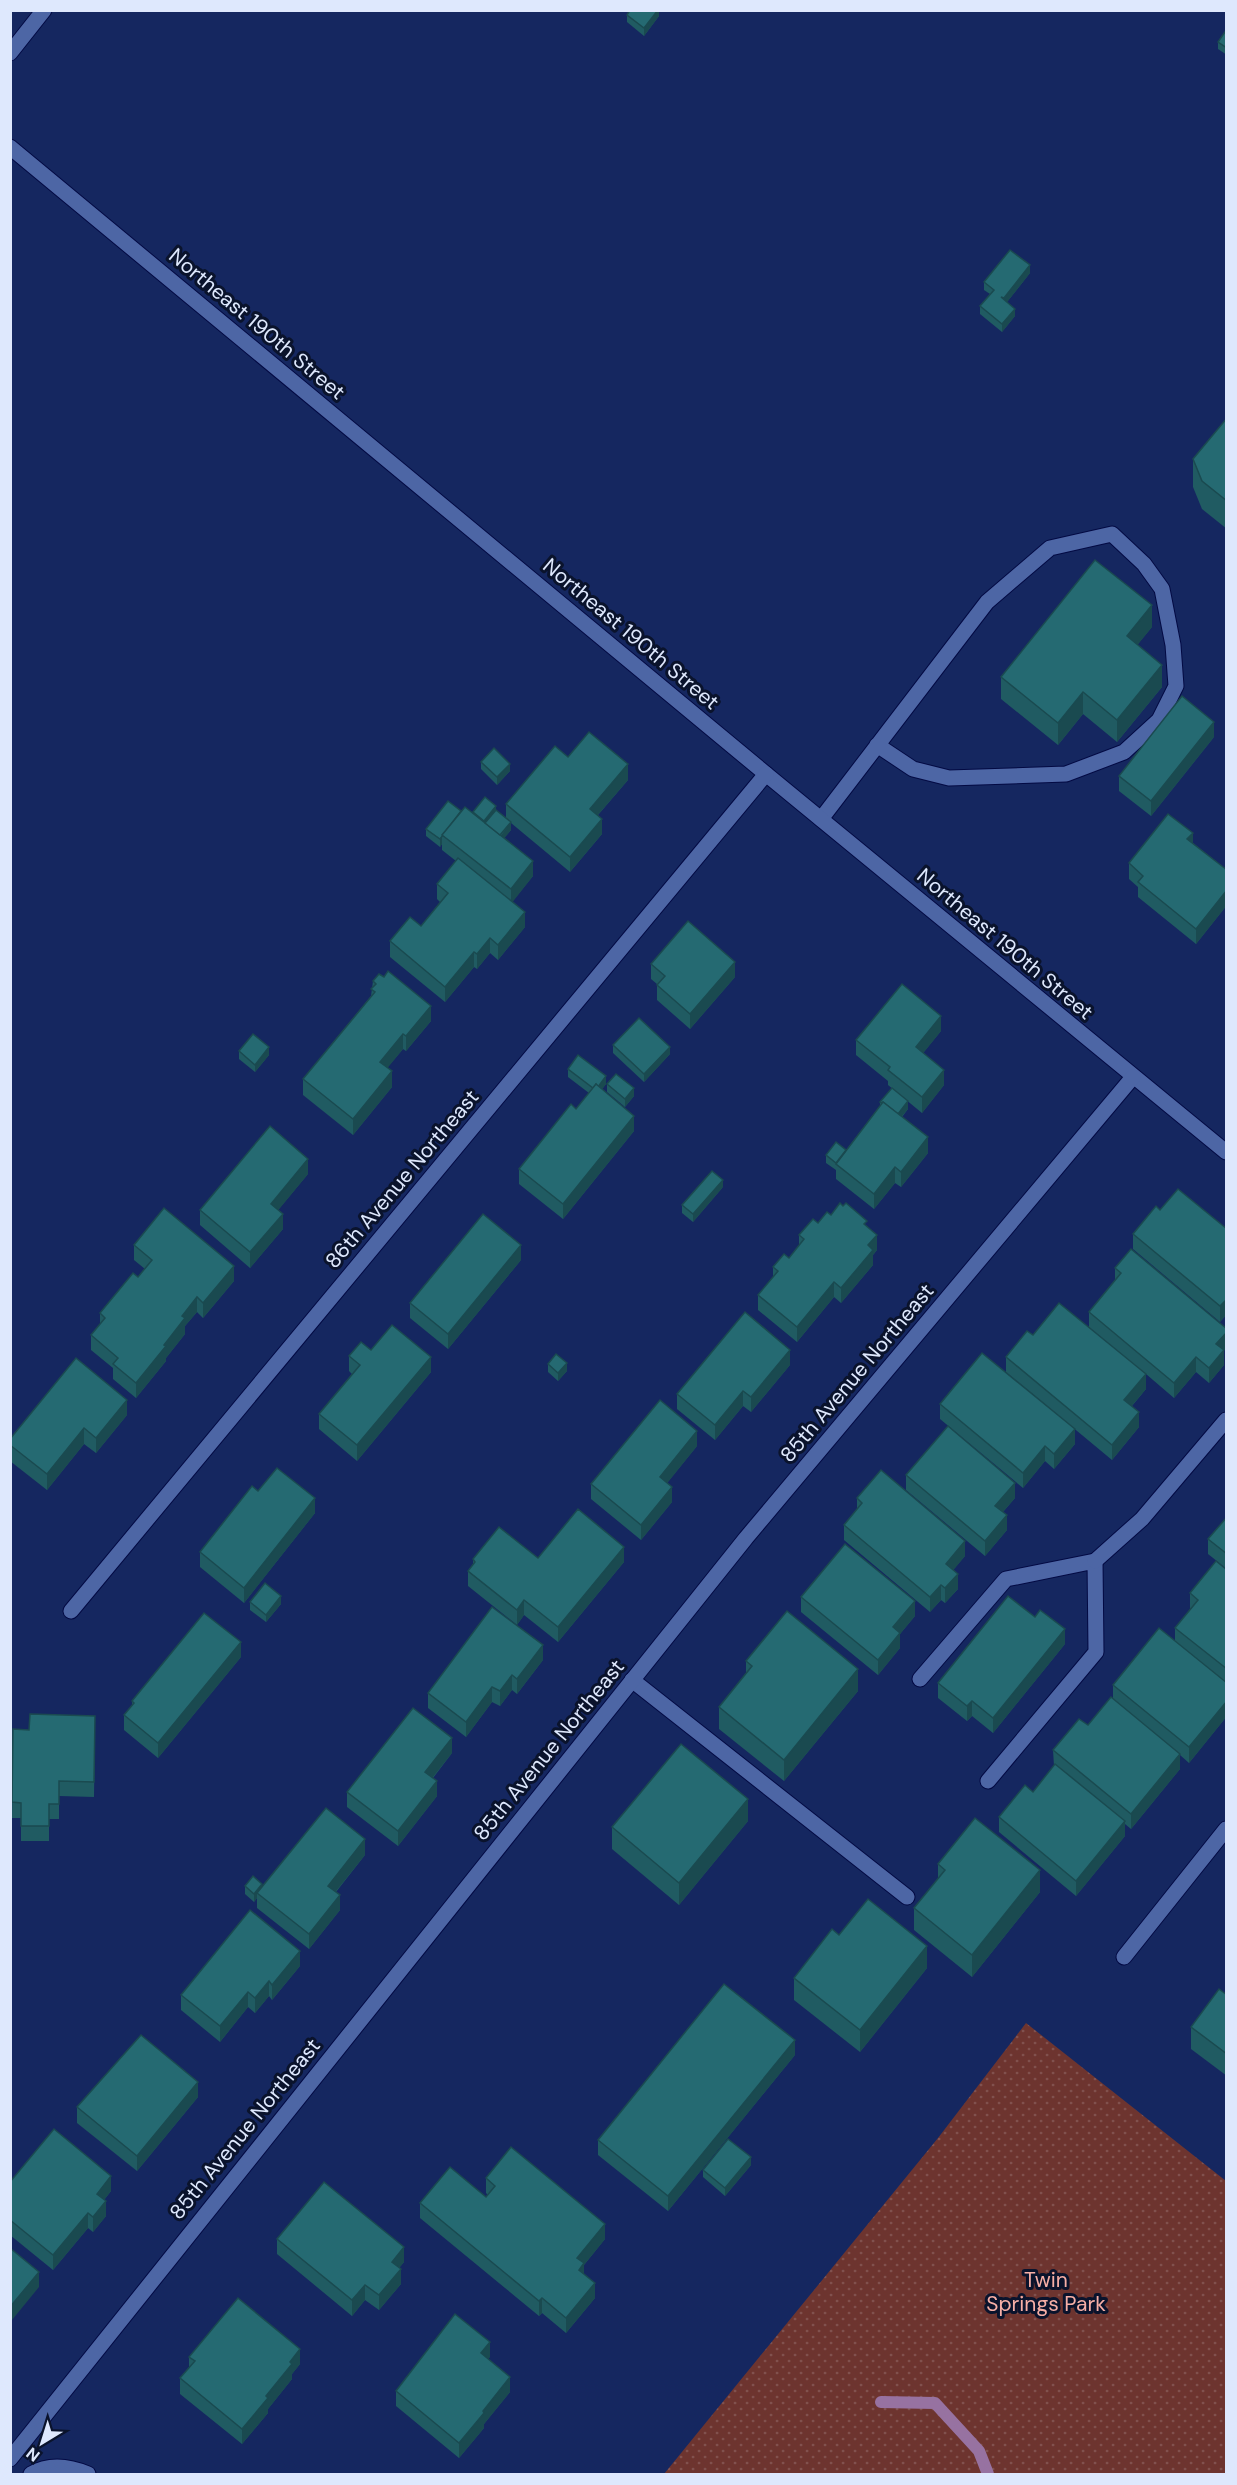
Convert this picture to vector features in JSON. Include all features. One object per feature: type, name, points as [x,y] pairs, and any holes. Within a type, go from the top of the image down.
[{"type":"street","points":[[10,53],[44,10]]},
{"type":"street","name":"Northeast 190th Street","points":[[10,147],[820,819],[1227,1152]]},
{"type":"street","points":[[820,819],[987,602],[1050,548],[1112,534],[1144,564],[1162,589],[1173,645],[1176,686],[1159,720],[1124,752],[1066,774],[949,778],[913,769],[877,745]]},
{"type":"street","name":"86th Avenue Northeast","points":[[71,1611],[766,774]]},
{"type":"street","name":"85th Avenue Northeast","points":[[10,2459],[746,1539],[1133,1077]]},
{"type":"street","points":[[920,1679],[1006,1579],[1095,1562],[1142,1519],[1227,1420]]},
{"type":"street","points":[[988,1781],[1096,1652],[1095,1562]]},
{"type":"street","points":[[632,1680],[907,1897]]},
{"type":"street","points":[[1124,1957],[1227,1828]]},
{"type":"street","points":[[31,2475],[38,2470],[56,2466],[74,2468],[88,2475]]},
{"type":"green space","name":"Twin Springs Park","points":[[1026,2023],[1226,2181],[1226,2474],[664,2474],[938,2138]]},
{"type":"building","points":[[630,10],[658,10],[644,28],[627,15]]},
{"type":"building","points":[[1227,29],[1227,48],[1218,42]]},
{"type":"building","points":[[1010,250],[1030,265],[1004,298],[1001,297],[1015,309],[1002,324],[980,306],[994,290],[984,282]]},
{"type":"building","points":[[1227,418],[1227,501],[1202,481],[1193,459]]},
{"type":"building","points":[[1095,560],[1152,605],[1127,636],[1162,665],[1117,720],[1083,692],[1058,723],[1001,677]]},
{"type":"building","points":[[1182,696],[1214,722],[1151,801],[1119,776]]},
{"type":"building","points":[[589,732],[628,764],[590,809],[602,819],[570,857],[506,804],[555,746],[568,757]]},
{"type":"building","points":[[494,748],[510,764],[497,777],[481,762]]},
{"type":"building","points":[[485,797],[496,806],[484,821],[473,812]]},
{"type":"building","points":[[448,801],[461,811],[440,839],[426,829]]},
{"type":"building","points":[[465,807],[533,861],[511,889],[442,835]]},
{"type":"building","points":[[496,810],[511,822],[500,835],[485,823]]},
{"type":"building","points":[[1168,814],[1193,833],[1187,839],[1227,870],[1227,890],[1196,929],[1138,882],[1143,876],[1129,863]]},
{"type":"building","points":[[458,858],[525,912],[498,945],[490,938],[477,954],[474,952],[445,987],[390,941],[410,917],[421,926],[448,893],[437,884]]},
{"type":"building","points":[[688,921],[735,962],[690,1014],[657,985],[665,976],[651,964]]},
{"type":"building","points":[[388,971],[431,1006],[406,1036],[403,1034],[380,1062],[392,1071],[353,1119],[303,1079],[375,992],[371,989],[376,984],[373,981],[379,974],[384,977]]},
{"type":"building","points":[[902,984],[941,1016],[916,1047],[944,1070],[922,1097],[856,1040]]},
{"type":"building","points":[[639,1018],[670,1047],[644,1074],[613,1045]]},
{"type":"building","points":[[253,1034],[269,1047],[255,1065],[239,1051]]},
{"type":"building","points":[[578,1055],[606,1076],[598,1087],[596,1084],[593,1088],[568,1069]]},
{"type":"building","points":[[616,1074],[634,1088],[625,1099],[607,1084]]},
{"type":"building","points":[[596,1084],[634,1116],[563,1204],[519,1169],[571,1104],[576,1109]]},
{"type":"building","points":[[892,1088],[908,1101],[898,1114],[880,1102]]},
{"type":"building","points":[[883,1102],[928,1137],[901,1172],[895,1167],[874,1194],[836,1164]]},
{"type":"building","points":[[270,1126],[308,1159],[271,1204],[283,1214],[250,1252],[200,1210]]},
{"type":"building","points":[[836,1142],[846,1150],[836,1163],[826,1155]]},
{"type":"building","points":[[712,1171],[723,1180],[693,1214],[682,1205]]},
{"type":"building","points":[[1178,1189],[1227,1229],[1227,1299],[1220,1306],[1133,1234],[1156,1206],[1160,1210]]},
{"type":"building","points":[[840,1203],[843,1206],[846,1203],[867,1221],[864,1224],[877,1235],[868,1245],[873,1250],[841,1288],[834,1282],[797,1327],[758,1295],[778,1271],[773,1267],[784,1254],[789,1258],[804,1239],[799,1235],[813,1219],[818,1223],[827,1212],[831,1215]]},
{"type":"building","points":[[164,1208],[234,1266],[203,1303],[197,1297],[182,1316],[185,1318],[164,1345],[166,1346],[136,1383],[113,1364],[118,1358],[91,1335],[105,1318],[100,1313],[133,1273],[138,1277],[152,1260],[134,1245]]},
{"type":"building","points":[[483,1214],[521,1245],[448,1334],[410,1303]]},
{"type":"building","points":[[1131,1249],[1227,1329],[1216,1344],[1224,1350],[1209,1368],[1196,1357],[1174,1383],[1089,1312],[1121,1273],[1115,1268]]},
{"type":"building","points":[[1059,1303],[1146,1374],[1124,1400],[1139,1412],[1112,1445],[1006,1357],[1027,1331],[1033,1335]]},
{"type":"building","points":[[745,1312],[790,1350],[751,1397],[743,1391],[715,1425],[677,1394]]},
{"type":"building","points":[[392,1325],[431,1357],[357,1445],[319,1414],[360,1365],[349,1356],[361,1342],[371,1350]]},
{"type":"building","points":[[982,1353],[1075,1429],[1054,1454],[1045,1446],[1023,1473],[940,1404]]},
{"type":"building","points":[[556,1354],[567,1363],[558,1373],[548,1364]]},
{"type":"building","points":[[76,1358],[127,1400],[96,1438],[84,1428],[47,1474],[10,1445],[10,1439]]},
{"type":"building","points":[[660,1400],[697,1431],[660,1477],[672,1487],[641,1525],[591,1484]]},
{"type":"building","points":[[948,1426],[1015,1483],[995,1506],[1007,1515],[985,1541],[906,1475]]},
{"type":"building","points":[[277,1468],[315,1498],[244,1588],[200,1552],[252,1486],[258,1491]]},
{"type":"building","points":[[881,1470],[965,1541],[946,1564],[958,1574],[945,1588],[941,1585],[930,1597],[844,1525],[862,1503],[857,1498]]},
{"type":"building","points":[[578,1509],[624,1547],[558,1627],[524,1600],[517,1610],[468,1571],[475,1562],[473,1559],[499,1527],[538,1558]]},
{"type":"building","points":[[1227,1517],[1227,1554],[1208,1539]]},
{"type":"building","points":[[845,1544],[915,1601],[893,1627],[900,1633],[878,1660],[801,1597]]},
{"type":"building","points":[[1216,1561],[1227,1570],[1227,1669],[1175,1628],[1198,1600],[1190,1593]]},
{"type":"building","points":[[265,1583],[281,1596],[266,1615],[250,1602]]},
{"type":"building","points":[[1008,1596],[1035,1617],[1040,1610],[1065,1629],[993,1718],[972,1701],[967,1706],[938,1683]]},
{"type":"building","points":[[492,1607],[543,1645],[517,1679],[512,1675],[500,1691],[492,1687],[466,1722],[428,1693]]},
{"type":"building","points":[[787,1611],[858,1669],[784,1760],[719,1707],[752,1666],[746,1661]]},
{"type":"building","points":[[204,1613],[241,1642],[158,1743],[124,1715],[134,1703],[132,1701]]},
{"type":"building","points":[[1159,1628],[1227,1683],[1227,1701],[1189,1747],[1113,1685]]},
{"type":"building","points":[[1111,1697],[1180,1754],[1131,1814],[1053,1750],[1079,1719],[1088,1725]]},
{"type":"building","points":[[413,1708],[452,1738],[425,1772],[437,1781],[398,1831],[347,1792]]},
{"type":"building","points":[[30,1714],[95,1716],[94,1782],[59,1781],[59,1804],[49,1804],[49,1826],[21,1826],[21,1803],[12,1802],[13,1729],[29,1730]]},
{"type":"building","points":[[681,1744],[748,1799],[679,1883],[612,1827]]},
{"type":"building","points":[[1055,1764],[1125,1821],[1076,1881],[999,1817],[1025,1785],[1033,1792]]},
{"type":"building","points":[[326,1808],[365,1839],[328,1886],[340,1895],[309,1934],[257,1893]]},
{"type":"building","points":[[975,1818],[1040,1870],[972,1955],[914,1908],[945,1870],[938,1864]]},
{"type":"building","points":[[253,1876],[262,1884],[254,1894],[245,1886]]},
{"type":"building","points":[[868,1899],[927,1946],[860,2030],[794,1978],[832,1929],[839,1935]]},
{"type":"building","points":[[250,1910],[300,1951],[272,1985],[269,1981],[255,1998],[248,1992],[220,2026],[181,1995]]},
{"type":"building","points":[[724,1984],[795,2040],[668,2196],[598,2140]]},
{"type":"building","points":[[1219,1989],[1227,1995],[1227,2054],[1191,2027]]},
{"type":"building","points":[[141,2035],[198,2082],[137,2156],[77,2107]]},
{"type":"building","points":[[54,2129],[111,2176],[97,2194],[106,2201],[93,2217],[88,2213],[53,2255],[10,2220],[10,2182]]},
{"type":"building","points":[[728,2139],[751,2157],[725,2188],[703,2170]]},
{"type":"building","points":[[511,2147],[605,2224],[577,2258],[584,2263],[579,2270],[595,2283],[566,2318],[542,2298],[539,2301],[420,2203],[450,2167],[486,2197],[495,2186],[486,2178]]},
{"type":"building","points":[[324,2182],[404,2247],[392,2262],[401,2269],[379,2295],[365,2285],[352,2300],[277,2239]]},
{"type":"building","points":[[10,2248],[39,2272],[10,2307]]},
{"type":"building","points":[[238,2298],[300,2349],[290,2362],[292,2364],[266,2396],[268,2398],[242,2429],[180,2378],[195,2361],[189,2357]]},
{"type":"building","points":[[455,2314],[490,2342],[481,2353],[510,2377],[459,2443],[396,2391]]},
{"type":"waterway","points":[[881,2402],[935,2403],[979,2451],[988,2474]]}]
